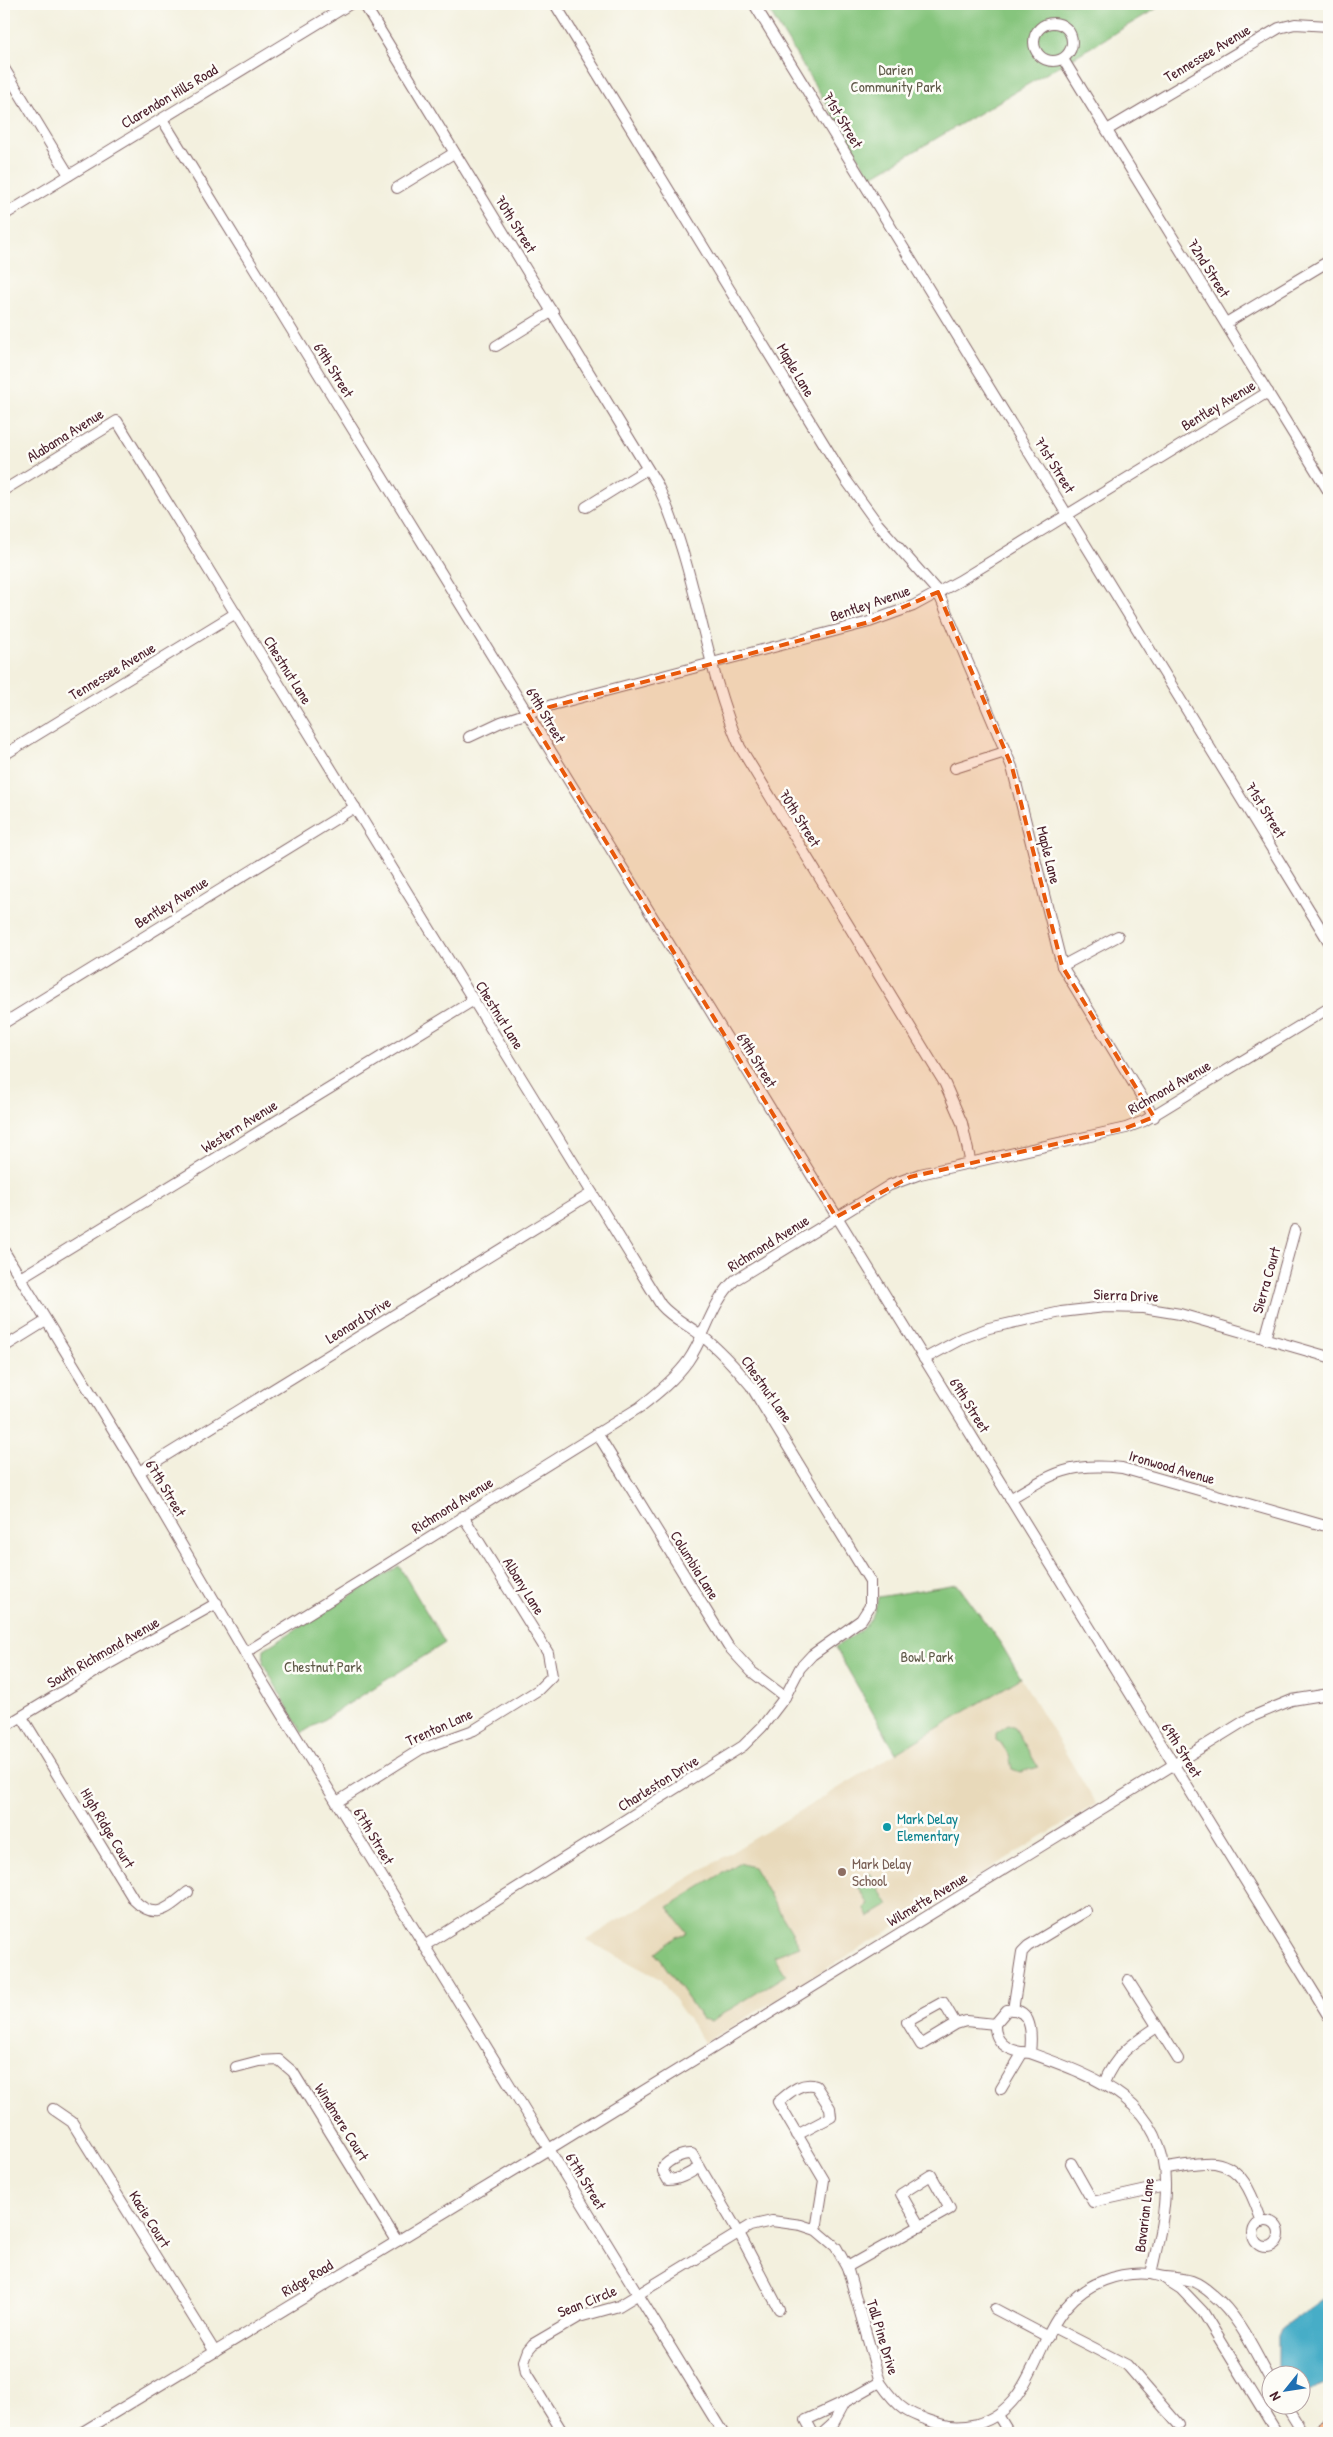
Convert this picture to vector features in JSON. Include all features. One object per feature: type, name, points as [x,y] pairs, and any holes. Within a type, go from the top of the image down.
[{"type":"main road","points":[[1318,2433],[1329,2426]]},
{"type":"street","name":"Clarendon Hills Road","points":[[4,215],[350,4]]},
{"type":"street","name":"70th Street","points":[[364,4],[553,311],[664,499],[678,536],[726,713],[750,765],[952,1096],[962,1123],[971,1164]]},
{"type":"street","name":"Maple Lane","points":[[555,4],[846,480],[877,522],[938,592],[1012,767],[1062,966],[1154,1116]]},
{"type":"street","name":"71st Street","points":[[754,4],[1329,942]]},
{"type":"street","name":"Tennessee Avenue","points":[[1107,130],[1278,28],[1295,24],[1329,27]]},
{"type":"street","name":"72nd Street","points":[[1063,59],[1329,492]]},
{"type":"street","points":[[4,68],[69,175]]},
{"type":"street","name":"69th Street","points":[[162,118],[1329,2017]]},
{"type":"street","points":[[398,188],[454,153]]},
{"type":"street","points":[[1226,323],[1329,261]]},
{"type":"street","points":[[496,346],[553,311]]},
{"type":"street","name":"Bentley Avenue","points":[[469,737],[501,722],[527,713],[869,622],[905,609],[938,592],[1068,515],[1268,392]]},
{"type":"street","name":"Alabama Avenue","points":[[4,490],[117,421]]},
{"type":"street","name":"Chestnut Lane","points":[[117,421],[661,1305],[670,1314],[702,1336],[731,1363],[758,1397],[867,1574],[870,1581],[870,1606]]},
{"type":"street","points":[[586,507],[647,469]]},
{"type":"street","name":"Tennessee Avenue","points":[[4,755],[236,613]]},
{"type":"street","points":[[955,768],[1005,752]]},
{"type":"street","name":"Bentley Avenue","points":[[4,1023],[354,807]]},
{"type":"street","points":[[1062,966],[1118,936]]},
{"type":"street","name":"Western Avenue","points":[[20,1278],[474,1000]]},
{"type":"street","name":"Richmond Avenue","points":[[245,1653],[640,1407],[659,1392],[688,1361],[702,1336],[716,1302],[735,1280],[836,1217],[890,1185],[910,1176],[971,1164],[1126,1128],[1154,1116],[1329,1008]]},
{"type":"street","name":"Leonard Drive","points":[[139,1472],[592,1193]]},
{"type":"street","name":"Sierra Court","points":[[1265,1339],[1295,1230]]},
{"type":"street","name":"67th Street","points":[[4,1251],[139,1472],[245,1653],[723,2433]]},
{"type":"street","name":"Sierra Drive","points":[[924,1359],[963,1338],[989,1328],[1061,1312],[1099,1307],[1157,1310],[1329,1357]]},
{"type":"street","points":[[4,1347],[46,1321]]},
{"type":"street","name":"Columbia Lane","points":[[597,1434],[728,1646],[752,1672],[785,1697]]},
{"type":"street","name":"Ironwood Avenue","points":[[1010,1499],[1058,1472],[1078,1467],[1100,1466],[1122,1468],[1329,1527]]},
{"type":"street","name":"Albany Lane","points":[[463,1516],[548,1653],[552,1676]]},
{"type":"street","name":"South Richmond Avenue","points":[[4,1727],[105,1666],[217,1603]]},
{"type":"street","name":"Charleston Drive","points":[[424,1946],[730,1756],[753,1737],[785,1697],[793,1679],[812,1655],[856,1624],[870,1606]]},
{"type":"street","name":"Trenton Lane","points":[[337,1802],[421,1749],[474,1730],[538,1690],[552,1676]]},
{"type":"street","name":"Wilmette Avenue","points":[[549,2149],[1173,1764],[1267,1709],[1292,1700],[1329,1694]]},
{"type":"street","name":"High Ridge Court","points":[[22,1717],[134,1900],[144,1909],[158,1912],[167,1909],[188,1892]]},
{"type":"street","points":[[1013,2010],[1022,1952],[1028,1946],[1086,1910]]},
{"type":"street","points":[[1128,1980],[1178,2060]]},
{"type":"street","points":[[956,2024],[943,2002],[907,2022],[921,2045],[956,2024],[966,2021],[995,2024],[1001,2014],[1013,2010],[1024,2015],[1031,2027],[1027,2052],[1001,2089]]},
{"type":"street","name":"Bavarian Lane","points":[[995,2024],[996,2036],[1005,2047],[1027,2052],[1104,2083],[1132,2103],[1146,2120],[1158,2146],[1164,2168],[1166,2186],[1152,2274]]},
{"type":"street","points":[[1104,2083],[1115,2060],[1122,2052],[1157,2027]]},
{"type":"street","name":"Windmere Court","points":[[236,2067],[259,2061],[279,2060],[293,2072],[397,2241]]},
{"type":"street","points":[[798,2135],[830,2117],[830,2108],[816,2086],[810,2084],[797,2087],[778,2102],[824,2180],[816,2230]]},
{"type":"street","name":"Kacie Court","points":[[52,2109],[72,2122],[215,2352]]},
{"type":"street","name":"Ridge Road","points":[[81,2433],[549,2149]]},
{"type":"street","points":[[1071,2163],[1093,2202],[1166,2186]]},
{"type":"street","points":[[1164,2168],[1214,2163],[1236,2172],[1249,2189],[1262,2222]]},
{"type":"street","points":[[700,2168],[779,2309]]},
{"type":"street","points":[[847,2267],[920,2227],[950,2209],[931,2176],[901,2194],[920,2227]]},
{"type":"street","name":"Tall Pine Drive","points":[[638,2295],[738,2233],[761,2222],[772,2221],[801,2224],[816,2230],[836,2247],[847,2267],[880,2382],[890,2397],[911,2415],[947,2430],[975,2424],[998,2415],[1018,2396],[1053,2327],[1067,2306],[1091,2287],[1121,2275],[1152,2274],[1164,2277],[1186,2278],[1214,2296],[1238,2325],[1261,2364]]},
{"type":"street","name":"Tall Pine Drive","points":[[1164,2277],[1181,2289],[1203,2312],[1277,2433]]},
{"type":"street","name":"Sean Circle","points":[[563,2433],[526,2372],[524,2360],[528,2350],[533,2344],[579,2317],[619,2306],[638,2295]]},
{"type":"street","points":[[995,2309],[1048,2337]]},
{"type":"street","points":[[1053,2327],[1127,2365],[1178,2424]]},
{"type":"street","points":[[813,2433],[806,2420],[845,2402],[880,2382]]},
{"type":"street","points":[[823,2433],[833,2424],[845,2402]]},
{"type":"street","points":[[1291,2414],[1302,2433]]},
{"type":"street","points":[[998,2415],[1009,2433]]},
{"type":"highlighted area","points":[[938,592],[1012,767],[1062,966],[1154,1117],[1126,1128],[910,1177],[836,1217],[527,713],[869,622]]},
{"type":"shaded area","name":"Mark Delay School","points":[[1021,1678],[1096,1804],[705,2043],[660,1979],[586,1940]]},
{"type":"green space","name":"Darien Community Park","points":[[765,4],[1164,4],[871,177]]},
{"type":"green space","name":"Chestnut Park","points":[[399,1566],[445,1643],[302,1733],[263,1663],[264,1649]]},
{"type":"green space","name":"Bowl Park","points":[[957,1584],[1001,1644],[1021,1678],[896,1753],[835,1647],[864,1628],[873,1615],[878,1597]]},
{"type":"green space","points":[[1008,1725],[1015,1728],[1038,1767],[1020,1772],[1012,1769],[1009,1755],[996,1740],[996,1733]]},
{"type":"green space","points":[[739,1863],[753,1867],[800,1946],[774,1956],[786,1975],[711,2021],[702,2019],[656,1953],[676,1937],[687,1933],[668,1907]]},
{"type":"green space","points":[[870,1873],[889,1905],[869,1917],[864,1908],[869,1905],[855,1882]]},
{"type":"water","points":[[1329,2294],[1329,2380],[1310,2391],[1310,2364],[1278,2364],[1278,2336],[1281,2329]]},
{"type":"place","name":"Mark DeLay Elementary","points":[[887,1827]]},
{"type":"place","name":"Mark Delay School","points":[[842,1872]]}]
